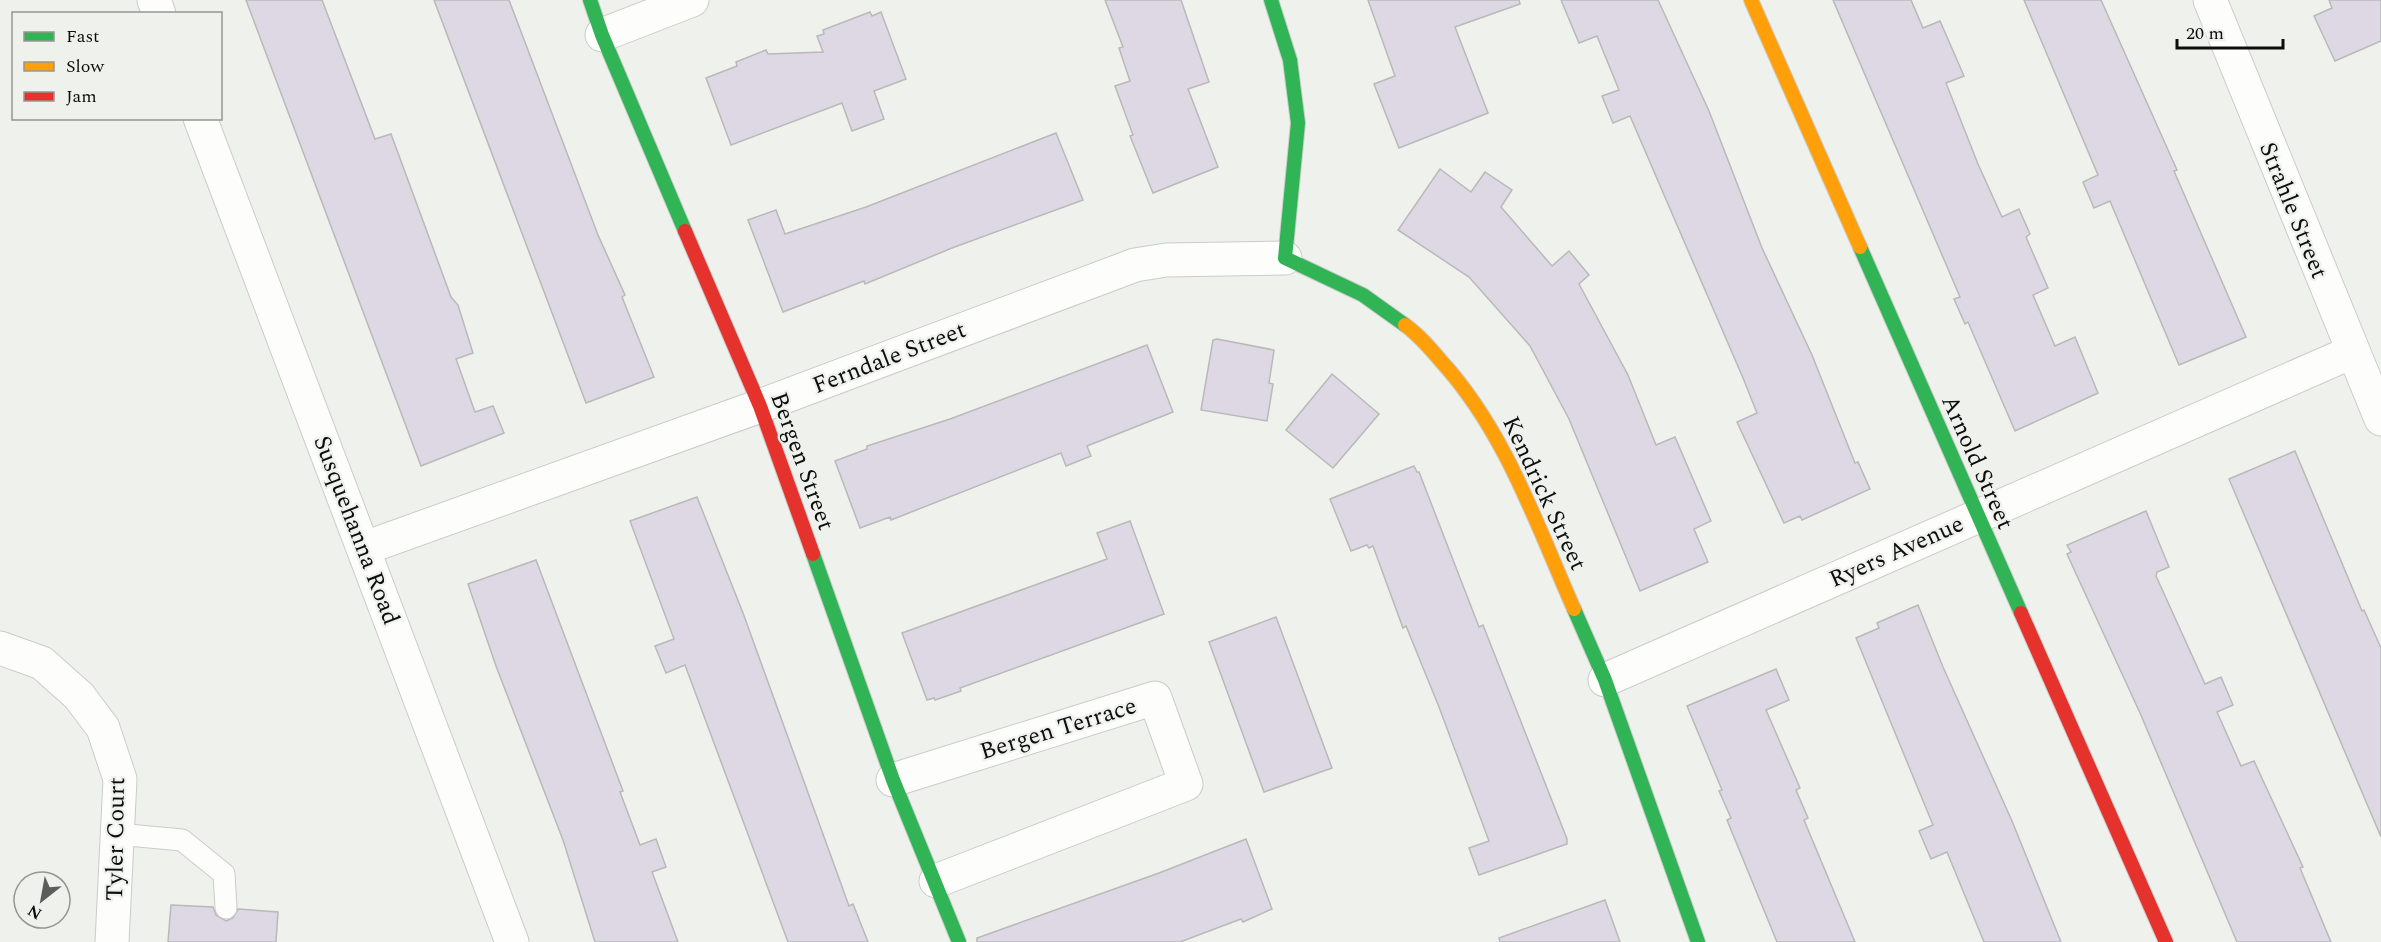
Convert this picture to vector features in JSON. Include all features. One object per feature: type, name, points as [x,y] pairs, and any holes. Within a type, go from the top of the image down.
[{"type":"street","name":"Bergen Street","points":[[591,0],[602,35],[759,406],[893,780],[936,881],[958,942]]},
{"type":"street","points":[[602,35],[692,0]]},
{"type":"street","points":[[1271,0],[1290,60],[1298,123],[1285,258]]},
{"type":"street","name":"Arnold Street","points":[[1751,0],[2166,942]]},
{"type":"street","name":"Strahle Street","points":[[2210,0],[2381,419]]},
{"type":"street","name":"Susquehanna Road","points":[[201,120],[365,548],[512,942]]},
{"type":"street","name":"Ferndale Street","points":[[365,548],[759,406],[1135,265],[1166,260],[1285,258]]},
{"type":"street","name":"Kendrick Street","points":[[1285,258],[1363,296],[1416,333],[1463,385],[1504,450],[1605,680],[1698,942]]},
{"type":"street","name":"Ryers Avenue","points":[[1605,680],[2352,352]]},
{"type":"street","name":"Tyler Court","points":[[0,648],[42,663],[79,696],[103,729],[120,779],[112,942]]},
{"type":"street","name":"Bergen Terrace","points":[[893,780],[1155,698],[1186,784],[936,881]]},
{"type":"lane","points":[[117,834],[182,840],[224,874],[226,908]]},
{"type":"building","points":[[246,0],[322,0],[375,139],[391,134],[451,297],[458,305],[473,353],[456,359],[475,412],[493,406],[504,433],[421,466]]},
{"type":"building","points":[[434,0],[509,0],[598,235],[625,295],[622,297],[654,377],[586,403]]},
{"type":"building","points":[[1105,0],[1181,0],[1209,82],[1188,89],[1218,167],[1153,193],[1130,136],[1133,135],[1115,86],[1130,81],[1119,48],[1123,47]]},
{"type":"building","points":[[1368,0],[1519,0],[1520,4],[1455,27],[1488,113],[1399,148],[1374,84],[1395,76]]},
{"type":"building","points":[[1561,0],[1658,0],[1709,111],[1762,248],[1812,355],[1855,463],[1858,462],[1870,489],[1802,520],[1800,516],[1784,523],[1737,422],[1757,413],[1743,378],[1630,116],[1613,123],[1602,96],[1619,90],[1597,36],[1579,43]]},
{"type":"building","points":[[1833,0],[1911,0],[1923,28],[1940,21],[1964,76],[1946,83],[1978,164],[2002,217],[2019,209],[2030,234],[2026,237],[2048,288],[2033,295],[2055,346],[2075,337],[2098,393],[2015,431],[1968,322],[1965,324],[1954,299],[1960,297]]},
{"type":"building","points":[[2024,0],[2101,0],[2177,170],[2174,171],[2246,337],[2179,365],[2110,201],[2094,208],[2083,182],[2098,175]]},
{"type":"building","points":[[2329,0],[2381,0],[2381,41],[2335,61],[2314,16],[2332,8]]},
{"type":"building","points":[[870,12],[872,16],[881,12],[906,79],[874,91],[884,119],[852,131],[842,103],[731,145],[706,78],[737,66],[736,62],[766,50],[768,54],[823,52],[817,36],[824,34],[823,30]]},
{"type":"building","points":[[1056,133],[1083,200],[952,248],[865,284],[864,281],[783,312],[748,220],[776,210],[785,234],[866,207]]},
{"type":"building","points":[[1440,169],[1471,192],[1485,172],[1512,190],[1501,207],[1552,266],[1569,251],[1589,275],[1579,284],[1628,375],[1656,445],[1675,437],[1711,521],[1694,529],[1708,562],[1640,591],[1569,419],[1530,346],[1469,277],[1398,230]]},
{"type":"building","points":[[1213,340],[1274,350],[1269,383],[1273,384],[1267,421],[1201,410]]},
{"type":"building","points":[[1147,345],[1173,412],[1087,446],[1091,456],[1066,466],[1061,453],[891,520],[890,517],[860,528],[835,461],[867,449],[867,446],[950,419]]},
{"type":"building","points":[[1332,374],[1379,414],[1333,468],[1286,430]]},
{"type":"building","points":[[2295,451],[2362,611],[2364,610],[2381,648],[2381,837],[2229,479]]},
{"type":"building","points":[[1414,466],[1419,472],[1479,627],[1483,625],[1567,839],[1567,844],[1479,875],[1469,848],[1489,841],[1439,707],[1406,626],[1403,628],[1373,546],[1369,548],[1367,545],[1351,551],[1330,499]]},
{"type":"building","points":[[697,497],[743,613],[849,906],[853,904],[868,942],[788,942],[685,665],[666,673],[655,646],[674,639],[630,521]]},
{"type":"building","points":[[2146,511],[2169,567],[2157,572],[2156,576],[2205,684],[2221,677],[2233,705],[2217,712],[2241,766],[2254,761],[2303,867],[2300,868],[2331,942],[2237,942],[2140,713],[2067,554],[2071,552],[2067,545]]},
{"type":"building","points":[[1130,521],[1164,614],[960,688],[961,691],[935,700],[934,698],[927,700],[902,633],[1107,559],[1097,533]]},
{"type":"building","points":[[536,560],[623,791],[620,792],[640,845],[656,839],[666,867],[652,872],[678,942],[595,942],[563,840],[496,666],[468,584]]},
{"type":"building","points":[[1918,605],[1943,667],[2012,821],[2061,942],[1984,942],[1947,852],[1931,859],[1919,831],[1933,825],[1856,638],[1879,628],[1877,623]]},
{"type":"building","points":[[1276,617],[1332,768],[1264,792],[1209,642]]},
{"type":"building","points":[[1776,669],[1789,700],[1766,710],[1800,788],[1796,790],[1808,818],[1804,820],[1855,942],[1777,942],[1727,820],[1731,818],[1719,791],[1722,790],[1687,706]]},
{"type":"building","points":[[1246,839],[1272,909],[1243,922],[1241,919],[1180,942],[977,942],[977,938],[1159,873]]},
{"type":"building","points":[[1605,900],[1620,942],[1500,942],[1499,938]]},
{"type":"building","points":[[171,905],[213,907],[216,915],[226,921],[233,918],[238,909],[278,912],[276,942],[168,942]]},
{"type":"traffic: fast","points":[[590,0],[602,35],[685,231]]},
{"type":"traffic: fast","points":[[1271,0],[1290,60],[1298,123],[1285,258],[1363,295],[1405,325]]},
{"type":"traffic: fast","points":[[1860,247],[2021,613]]},
{"type":"traffic: fast","points":[[813,554],[893,780],[959,942]]},
{"type":"traffic: fast","points":[[1574,609],[1605,680],[1698,942]]},
{"type":"traffic: slow","points":[[1751,0],[1860,247]]},
{"type":"traffic: slow","points":[[1405,325],[1420,337],[1437,356],[1464,388],[1483,417],[1517,479],[1574,609]]},
{"type":"traffic: jam","points":[[685,231],[760,406],[813,554]]},
{"type":"traffic: jam","points":[[2021,613],[2166,942]]}]
